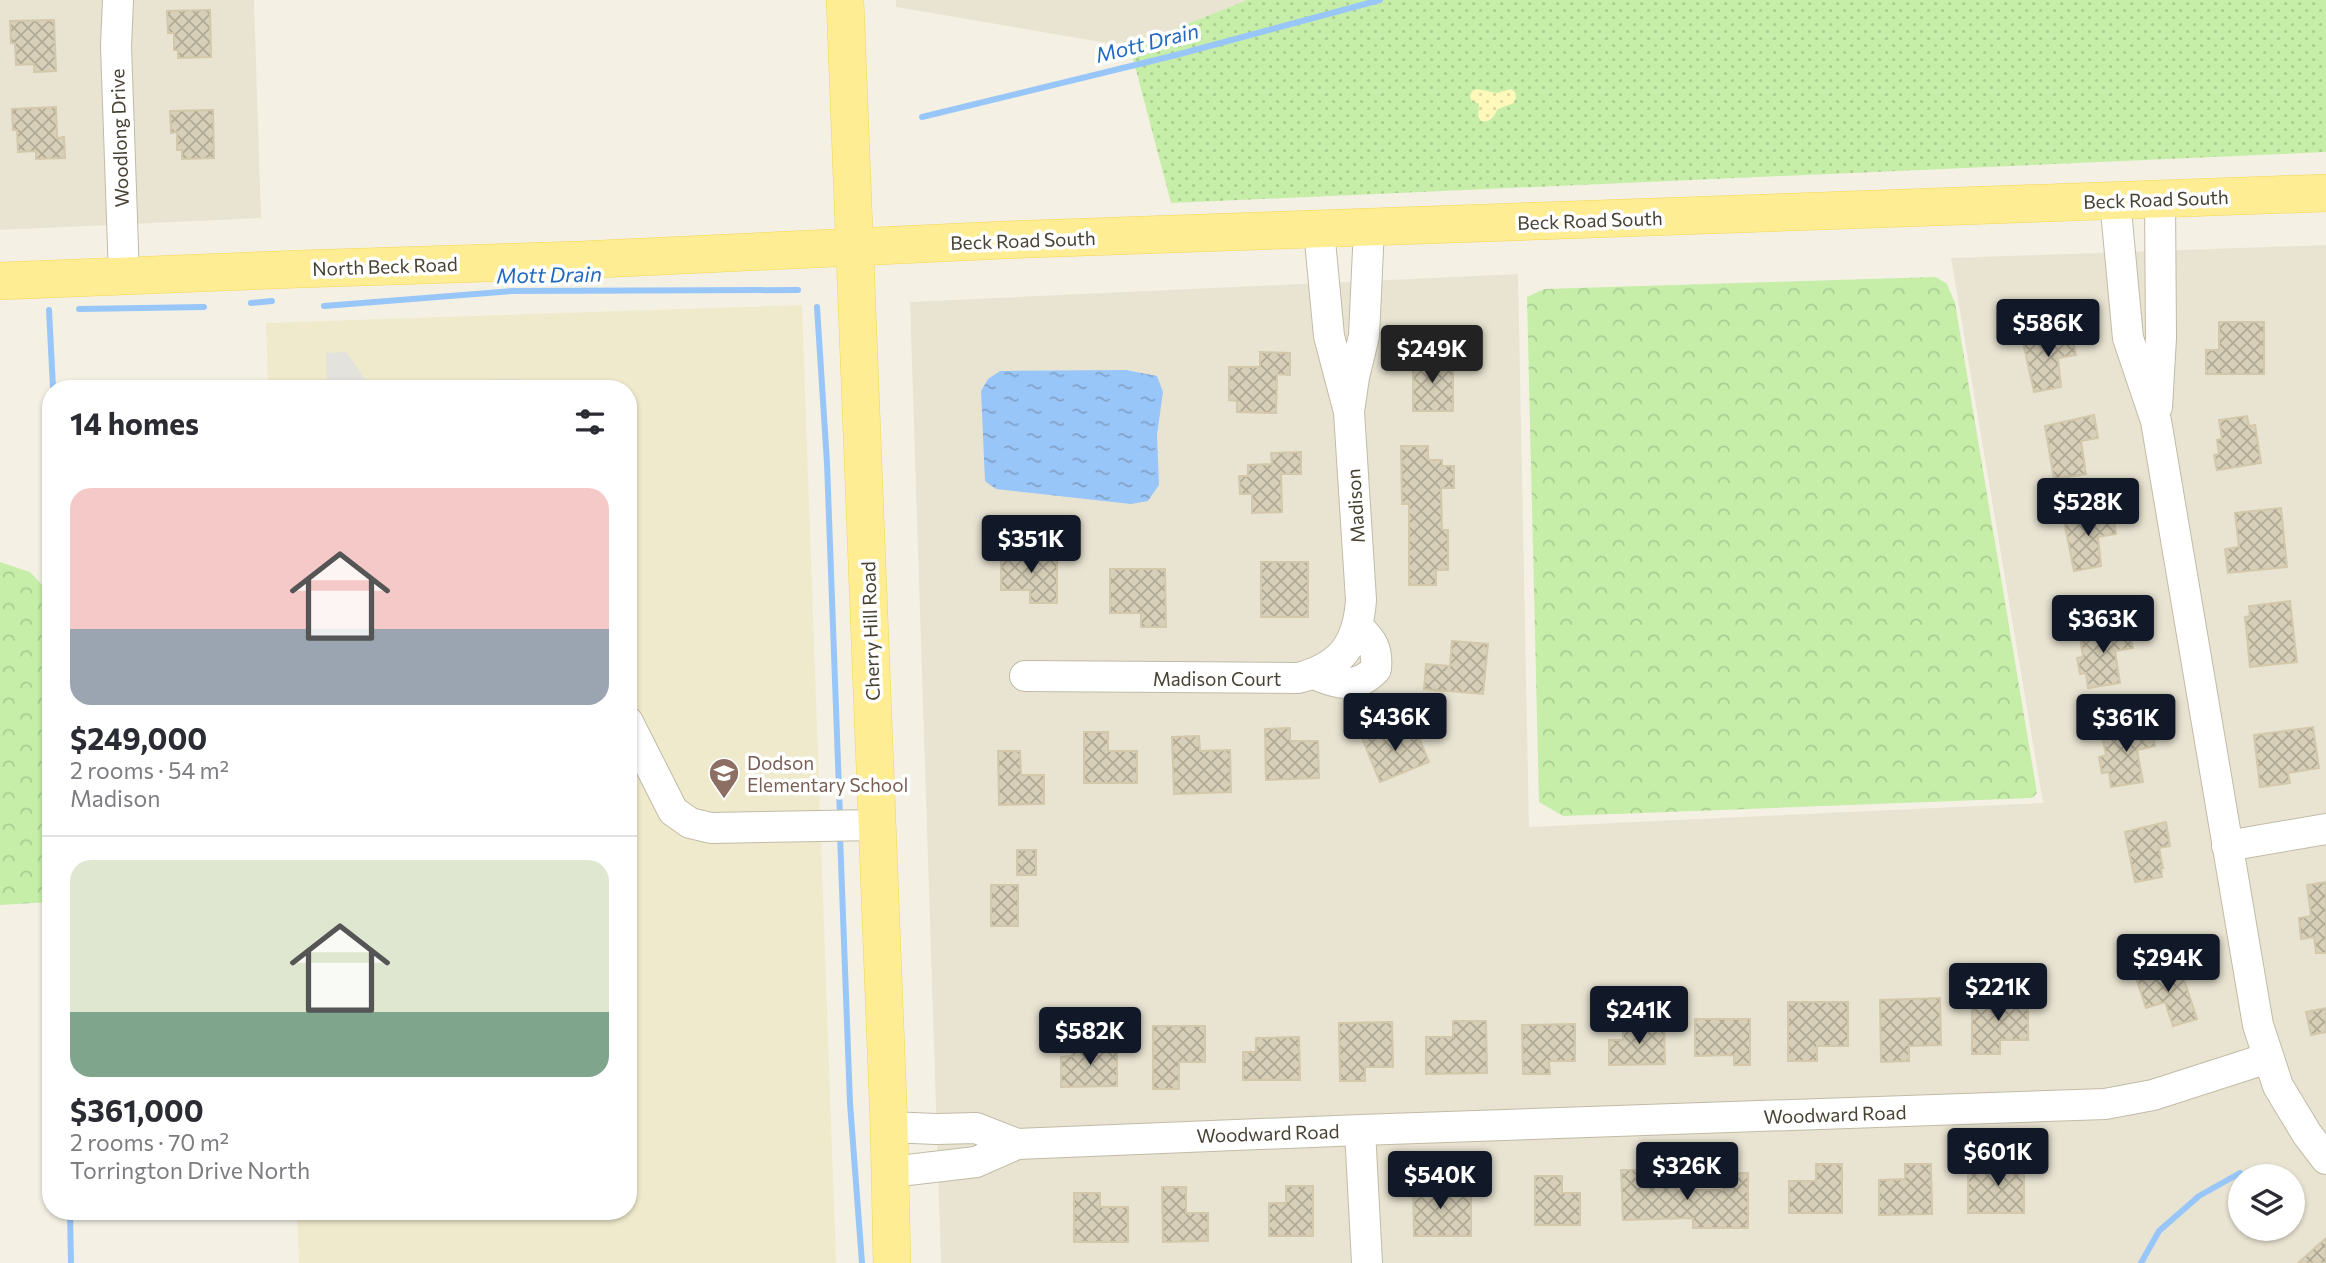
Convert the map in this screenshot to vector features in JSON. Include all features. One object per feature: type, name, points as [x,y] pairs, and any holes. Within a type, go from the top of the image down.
[{"type":"main road","name":"Cherry Hill Road","points":[[845,0],[891,1172],[892,1263]]},
{"type":"main road","name":"Beck Road South","points":[[854,247],[2326,193]]},
{"type":"main road","name":"North Beck Road","points":[[0,281],[854,247]]},
{"type":"street","name":"Woodlong Drive","points":[[118,0],[116,46],[124,276]]},
{"type":"street","points":[[2115,200],[2128,338],[2156,421],[2251,993],[2278,1086],[2307,1134],[2326,1159]]},
{"type":"street","points":[[2156,421],[2161,338],[2160,200]]},
{"type":"street","name":"Madison","points":[[1359,613],[1349,412],[1364,336],[1369,228]]},
{"type":"street","name":"Madison","points":[[1319,230],[1329,336],[1349,412]]},
{"type":"street","name":"Madison Court","points":[[1026,676],[1298,678],[1328,667],[1344,653],[1353,640],[1359,613]]},
{"type":"street","points":[[637,740],[673,811],[690,823],[711,828],[876,825]]},
{"type":"street","points":[[2227,846],[2326,829]]},
{"type":"street","name":"Woodward Road","points":[[891,1172],[975,1162],[1017,1144],[2105,1104],[2153,1095],[2268,1058]]},
{"type":"street","name":"Woodward Road","points":[[889,1126],[976,1128],[1017,1144]]},
{"type":"street","points":[[1360,1130],[1367,1263]]},
{"type":"shaded area","points":[[0,0],[254,0],[261,218],[0,230]]},
{"type":"shaded area","points":[[896,0],[1247,0],[1130,47],[896,7]]},
{"type":"shaded area","points":[[2326,245],[2326,1263],[941,1263],[910,302],[1518,274],[1529,827],[2043,803],[1951,258]]},
{"type":"shaded area","name":"Dodson Elementary School","points":[[802,305],[836,1263],[299,1263],[297,1220],[637,1220],[637,380],[268,380],[266,323]]},
{"type":"shaded area","points":[[346,352],[366,380],[327,380],[326,353]]},
{"type":"green space","points":[[1247,0],[2326,0],[2326,152],[1171,203],[1130,47]]},
{"type":"green space","points":[[1936,277],[1947,284],[1955,303],[2037,793],[2032,798],[1563,816],[1539,802],[1527,297],[1544,289]]},
{"type":"green space","points":[[0,562],[30,572],[42,585],[42,902],[0,905]]},
{"type":"sand","points":[[1477,89],[1497,93],[1511,89],[1516,97],[1514,103],[1498,109],[1490,120],[1481,121],[1478,116],[1479,104],[1471,100],[1470,96],[1472,91]]},
{"type":"water","points":[[1126,370],[1157,376],[1163,392],[1157,435],[1159,485],[1148,501],[1131,504],[996,489],[985,481],[981,391],[988,379],[1000,371]]},
{"type":"building","points":[[210,10],[211,57],[178,58],[178,50],[174,50],[174,33],[168,33],[167,11]]},
{"type":"building","points":[[54,20],[56,71],[34,72],[34,64],[16,65],[10,21]]},
{"type":"building","points":[[56,107],[57,138],[64,137],[65,158],[36,159],[36,151],[18,152],[12,109]]},
{"type":"building","points":[[213,110],[214,158],[182,159],[182,150],[177,150],[177,132],[171,133],[170,111]]},
{"type":"building","points":[[2219,322],[2264,322],[2264,374],[2206,374],[2206,350],[2219,350]]},
{"type":"building","points":[[2071,330],[2076,355],[2058,358],[2061,387],[2034,392],[2023,342]]},
{"type":"building","points":[[1260,352],[1290,353],[1290,375],[1277,374],[1276,413],[1237,412],[1237,401],[1229,400],[1229,367],[1260,367]]},
{"type":"building","points":[[1413,355],[1440,355],[1440,370],[1453,370],[1453,411],[1413,411]]},
{"type":"building","points":[[2094,415],[2098,438],[2081,441],[2086,474],[2054,479],[2045,426]]},
{"type":"building","points":[[2247,416],[2249,426],[2255,425],[2261,463],[2217,470],[2214,455],[2219,454],[2217,440],[2222,439],[2219,420]]},
{"type":"building","points":[[1401,446],[1428,446],[1428,460],[1442,460],[1442,466],[1454,466],[1454,488],[1441,488],[1442,530],[1448,530],[1448,570],[1436,570],[1436,585],[1409,585],[1409,504],[1402,504]]},
{"type":"building","points":[[1301,452],[1301,474],[1281,474],[1282,512],[1252,513],[1252,494],[1240,494],[1239,476],[1248,476],[1248,465],[1272,464],[1271,453]]},
{"type":"building","points":[[2281,508],[2287,567],[2228,573],[2225,549],[2239,547],[2235,513]]},
{"type":"building","points":[[2112,509],[2116,534],[2098,537],[2101,566],[2074,571],[2064,521]]},
{"type":"building","points":[[1057,552],[1057,603],[1030,603],[1030,590],[1001,590],[1001,553]]},
{"type":"building","points":[[1261,562],[1308,562],[1308,617],[1261,617]]},
{"type":"building","points":[[1110,569],[1165,569],[1166,627],[1141,627],[1141,613],[1110,613]]},
{"type":"building","points":[[2290,601],[2297,662],[2250,667],[2245,617],[2250,616],[2249,606]]},
{"type":"building","points":[[2129,625],[2133,648],[2115,651],[2120,683],[2088,688],[2086,673],[2080,674],[2077,658],[2083,657],[2080,635]]},
{"type":"building","points":[[1452,641],[1488,644],[1483,694],[1424,689],[1426,664],[1450,666]]},
{"type":"building","points":[[2151,723],[2155,746],[2137,750],[2143,782],[2111,787],[2109,772],[2102,773],[2099,757],[2106,755],[2102,734]]},
{"type":"building","points":[[2313,727],[2319,768],[2288,773],[2290,783],[2260,787],[2254,735]]},
{"type":"building","points":[[1290,728],[1290,741],[1318,741],[1319,778],[1266,780],[1265,729]]},
{"type":"building","points":[[1415,728],[1429,762],[1380,782],[1362,738],[1382,730],[1386,739]]},
{"type":"building","points":[[1084,732],[1108,732],[1108,751],[1137,751],[1137,783],[1084,783]]},
{"type":"building","points":[[1199,736],[1200,751],[1230,750],[1231,792],[1174,794],[1172,737]]},
{"type":"building","points":[[998,751],[1020,751],[1021,775],[1044,775],[1044,804],[999,805]]},
{"type":"building","points":[[2166,822],[2170,846],[2159,848],[2162,877],[2135,882],[2125,832]]},
{"type":"building","points":[[1017,850],[1036,850],[1036,875],[1017,875]]},
{"type":"building","points":[[2326,882],[2326,953],[2316,953],[2314,937],[2301,939],[2299,918],[2311,916],[2307,885]]},
{"type":"building","points":[[991,885],[1018,885],[1018,926],[991,926]]},
{"type":"building","points":[[2179,964],[2197,1019],[2173,1026],[2165,1002],[2146,1008],[2136,978]]},
{"type":"building","points":[[1940,998],[1941,1045],[1909,1046],[1909,1061],[1881,1062],[1880,1000]]},
{"type":"building","points":[[1972,998],[2028,998],[2028,1040],[2000,1040],[2000,1054],[1972,1054]]},
{"type":"building","points":[[1788,1002],[1848,1002],[1848,1046],[1817,1046],[1817,1061],[1788,1061]]},
{"type":"building","points":[[2326,1008],[2326,1032],[2311,1035],[2306,1012]]},
{"type":"building","points":[[1695,1019],[1750,1019],[1750,1065],[1734,1065],[1734,1055],[1695,1056]]},
{"type":"building","points":[[1453,1021],[1486,1021],[1487,1073],[1426,1074],[1426,1037],[1453,1037]]},
{"type":"building","points":[[1392,1022],[1393,1067],[1365,1067],[1365,1081],[1340,1081],[1339,1023]]},
{"type":"building","points":[[1575,1024],[1575,1061],[1549,1061],[1550,1074],[1523,1074],[1522,1025]]},
{"type":"building","points":[[1664,1025],[1665,1064],[1609,1065],[1609,1040],[1623,1040],[1623,1026]]},
{"type":"building","points":[[1153,1026],[1205,1026],[1205,1062],[1179,1062],[1179,1089],[1153,1089]]},
{"type":"building","points":[[1299,1037],[1300,1080],[1243,1080],[1243,1052],[1256,1052],[1256,1038]]},
{"type":"building","points":[[1117,1045],[1117,1086],[1061,1087],[1061,1057],[1072,1056],[1072,1046]]},
{"type":"building","points":[[1997,1156],[2024,1156],[2024,1213],[1968,1213],[1968,1171],[1997,1171]]},
{"type":"building","points":[[1816,1164],[1842,1164],[1842,1213],[1789,1213],[1789,1181],[1816,1181]]},
{"type":"building","points":[[1905,1164],[1931,1164],[1932,1214],[1879,1215],[1879,1180],[1905,1179]]},
{"type":"building","points":[[1621,1170],[1646,1170],[1646,1186],[1676,1185],[1676,1190],[1723,1190],[1723,1173],[1748,1173],[1748,1228],[1693,1228],[1693,1218],[1623,1220]]},
{"type":"building","points":[[1535,1176],[1562,1176],[1562,1193],[1580,1193],[1580,1225],[1535,1225]]},
{"type":"building","points":[[1413,1180],[1440,1180],[1440,1195],[1471,1195],[1471,1236],[1414,1236]]},
{"type":"building","points":[[1286,1186],[1313,1186],[1313,1236],[1269,1236],[1269,1203],[1286,1203]]},
{"type":"building","points":[[1162,1187],[1186,1187],[1186,1213],[1208,1213],[1208,1241],[1163,1242]]},
{"type":"building","points":[[1074,1193],[1100,1193],[1100,1207],[1128,1207],[1128,1242],[1074,1242]]},
{"type":"building","points":[[2326,1238],[2326,1263],[2298,1263]]},
{"type":"waterway","name":"Mott Drain","points":[[922,117],[1176,55],[1380,0]]},
{"type":"waterway","name":"Mott Drain","points":[[324,306],[512,291],[798,290]]},
{"type":"waterway","name":"Mott Drain","points":[[251,303],[272,301]]},
{"type":"waterway","name":"Mott Drain","points":[[79,309],[204,307]]},
{"type":"waterway","points":[[817,307],[827,463],[840,817]]},
{"type":"waterway","name":"Mott Drain","points":[[49,310],[53,380]]},
{"type":"waterway","points":[[840,835],[850,1103],[862,1263]]},
{"type":"waterway","points":[[2141,1263],[2159,1231],[2199,1196],[2228,1180]]},
{"type":"waterway","name":"Mott Drain","points":[[70,1220],[71,1263]]},
{"type":"place","name":"Dodson Elementary School","points":[[724,800]]}]
